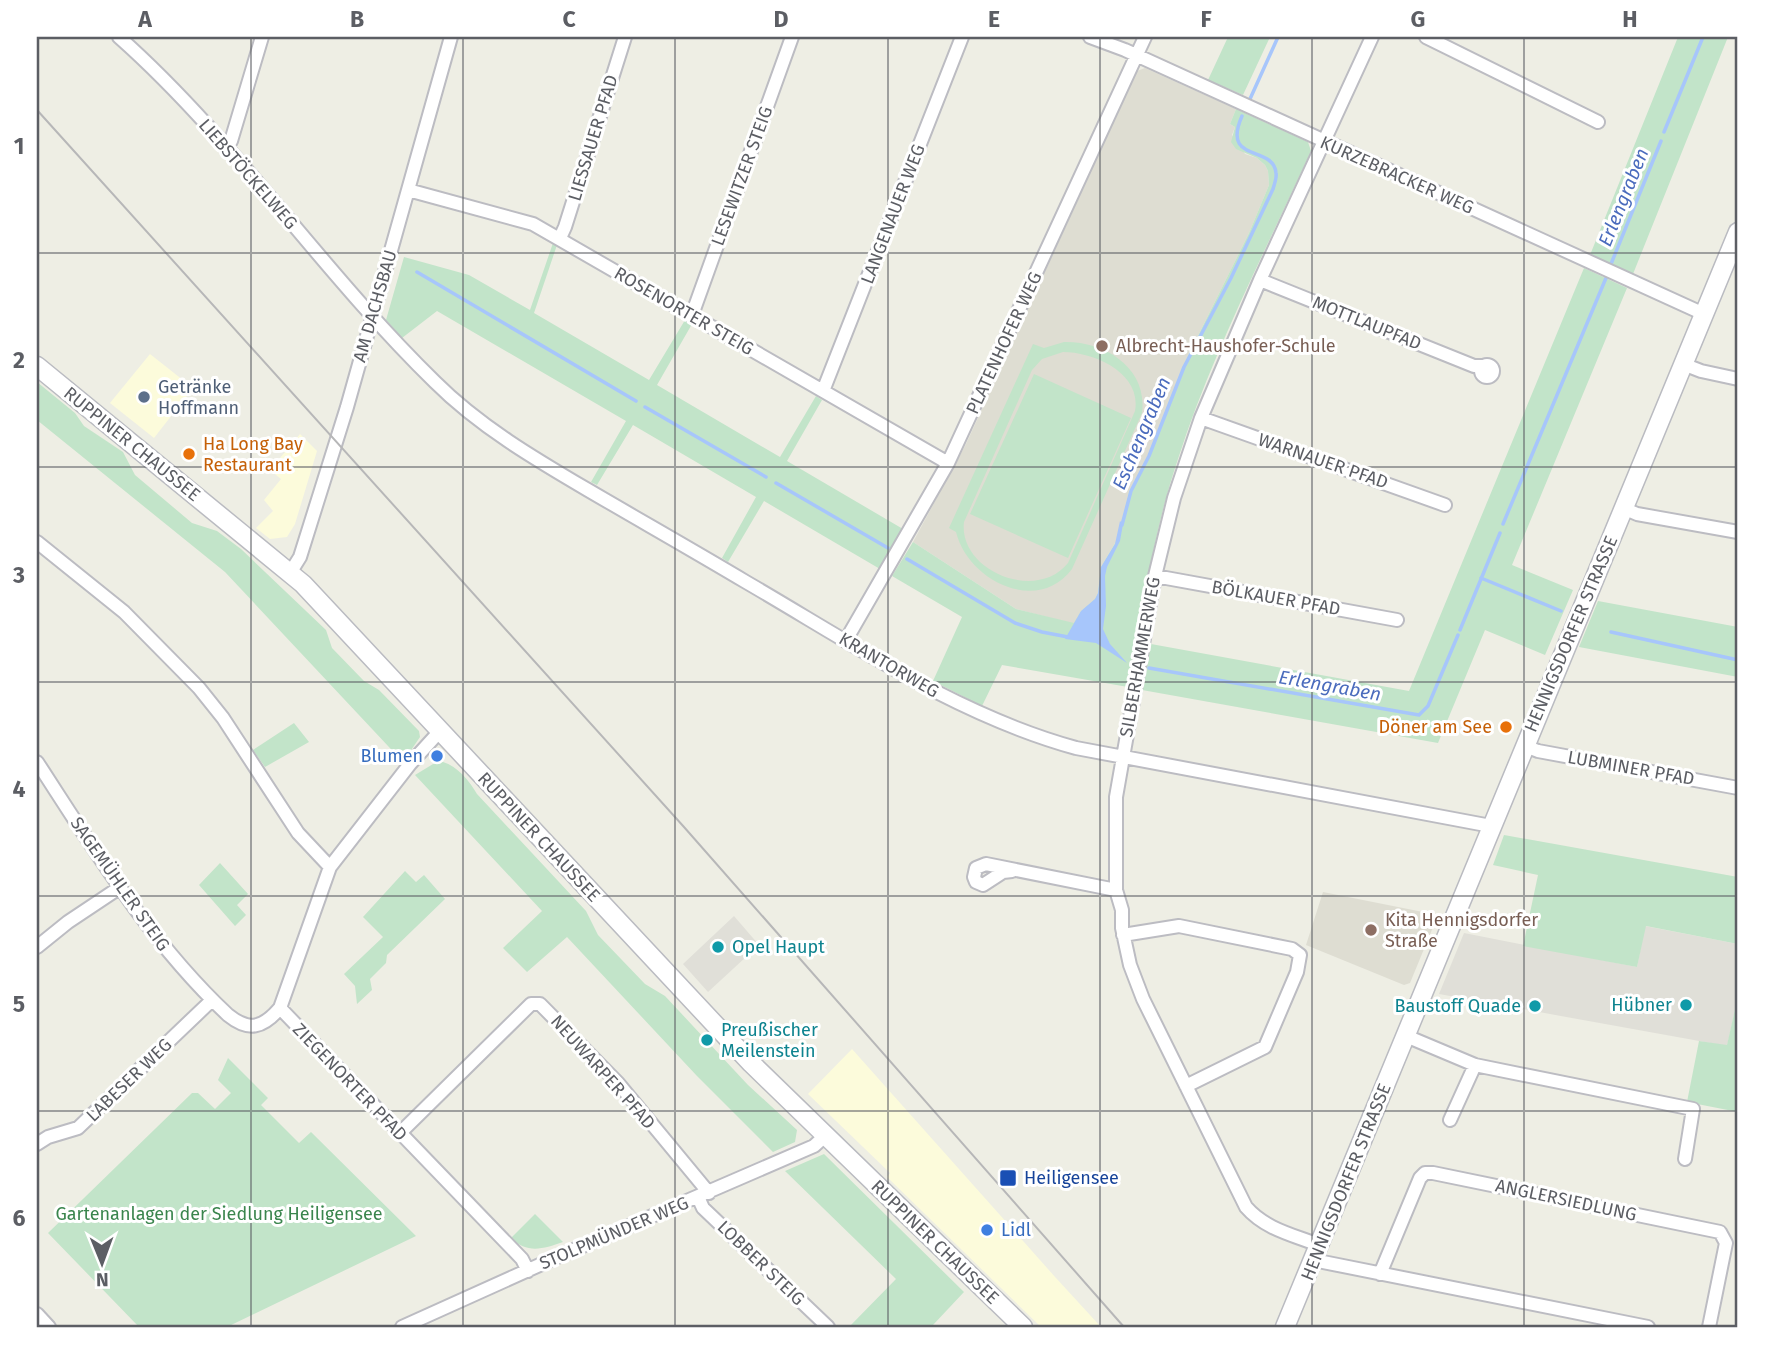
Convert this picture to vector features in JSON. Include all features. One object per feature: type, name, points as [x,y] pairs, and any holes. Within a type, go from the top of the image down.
[{"type":"main road","name":"HENNIGSDORFER STRASSE","points":[[1285,1327],[1737,239]]},
{"type":"main road","name":"RUPPINER CHAUSSEE","points":[[37,366],[290,573],[718,1028],[825,1136],[1023,1327]]},
{"type":"street","name":"LIEBSTÖCKELWEG","points":[[119,37],[159,73],[371,316]]},
{"type":"street","points":[[224,146],[231,141],[262,37]]},
{"type":"street","name":"AM DACHSBAU","points":[[290,573],[300,557],[347,407],[451,37]]},
{"type":"street","name":"LIESSAUER PFAD","points":[[560,238],[625,37]]},
{"type":"street","name":"LESEWITZER STEIG","points":[[692,315],[792,37]]},
{"type":"street","name":"LANGENAUER WEG","points":[[823,391],[962,37]]},
{"type":"street","name":"KURZEBRACKER WEG","points":[[1090,37],[1136,55],[1704,314]]},
{"type":"street","name":"PLATENHOFER WEG","points":[[846,640],[948,463],[1144,37]]},
{"type":"street","name":"SILBERHAMMERWEG","points":[[1316,1253],[1252,1213],[1240,1197],[1143,999],[1130,965],[1123,936],[1122,910],[1116,890],[1115,814],[1122,758],[1155,576],[1174,498],[1201,418],[1260,280],[1372,37]]},
{"type":"street","points":[[1426,37],[1598,122]]},
{"type":"street","name":"ROSENORTER STEIG","points":[[408,190],[533,224],[948,463]]},
{"type":"street","name":"MOTTLAUPFAD","points":[[1260,280],[1479,367]]},
{"type":"street","name":"KRANTORWEG","points":[[371,316],[464,409],[542,463],[930,689],[997,721],[1058,743],[1122,758],[1492,826]]},
{"type":"street","points":[[1683,364],[1738,379]]},
{"type":"street","name":"WARNAUER PFAD","points":[[1201,418],[1445,505]]},
{"type":"street","points":[[1623,508],[1637,514],[1738,532]]},
{"type":"street","points":[[37,542],[124,612],[199,688],[223,718],[298,833],[330,867]]},
{"type":"street","name":"BÖLKAUER PFAD","points":[[1155,576],[1397,620]]},
{"type":"street","name":"ZIEGENORTER PFAD","points":[[440,731],[410,764],[330,867],[280,1008],[522,1259],[528,1270]]},
{"type":"street","name":"LUBMINER PFAD","points":[[1525,746],[1538,751],[1738,788]]},
{"type":"street","name":"SAGEMÜHLER STEIG","points":[[37,762],[119,888],[159,943],[212,1000],[245,1026],[265,1023],[280,1008]]},
{"type":"street","points":[[1012,871],[1116,890]]},
{"type":"street","points":[[37,947],[68,922],[119,888]]},
{"type":"street","points":[[1123,936],[1169,926],[1189,927],[1292,948],[1300,955],[1297,972],[1265,1047],[1186,1086]]},
{"type":"street","name":"LABESER WEG","points":[[37,1144],[48,1137],[79,1128],[212,1000]]},
{"type":"street","name":"NEUWARPER PFAD","points":[[400,1133],[531,1004],[540,1004],[618,1083],[703,1195]]},
{"type":"street","points":[[1406,1036],[1475,1065],[1693,1109],[1685,1159]]},
{"type":"street","points":[[1450,1120],[1475,1065]]},
{"type":"street","name":"STOLPMÜNDER WEG","points":[[402,1327],[814,1146],[825,1136]]},
{"type":"street","name":"ANGLERSIEDLUNG","points":[[1380,1274],[1420,1178],[1425,1173],[1433,1174],[1720,1232],[1726,1242],[1709,1327]]},
{"type":"street","name":"LOBBER STEIG","points":[[703,1195],[704,1208],[828,1327]]},
{"type":"street","points":[[1316,1253],[1380,1274],[1648,1327]]},
{"type":"street","points":[[37,1314],[49,1327]]},
{"type":"shaded area","name":"Albrecht-Haushofer-Schule","points":[[1145,68],[1236,109],[1230,124],[1235,127],[1232,135],[1245,154],[1257,158],[1265,165],[1269,185],[1249,233],[1182,368],[1152,447],[1129,492],[1117,540],[1101,567],[1098,593],[1081,611],[1074,624],[1016,609],[913,542],[966,444],[1137,71]]},
{"type":"shaded area","points":[[150,354],[193,388],[154,438],[110,403]]},
{"type":"shaded area","points":[[300,434],[317,451],[295,524],[287,537],[270,539],[256,528],[273,511],[264,500],[281,479],[270,470]]},
{"type":"shaded area","name":"Kita Hennigsdorfer Straße","points":[[1323,892],[1438,915],[1410,983],[1404,985],[1306,945]]},
{"type":"shaded area","points":[[734,916],[759,945],[708,992],[683,964]]},
{"type":"shaded area","points":[[1645,926],[1738,944],[1738,997],[1727,1046],[1439,994],[1464,933],[1637,967]]},
{"type":"shaded area","points":[[852,1049],[1101,1327],[1041,1327],[887,1177],[890,1173],[808,1094]]},
{"type":"green space","points":[[1228,37],[1270,37],[1243,95],[1208,80]]},
{"type":"green space","points":[[1678,37],[1728,37],[1633,274],[1590,255]]},
{"type":"green space","points":[[1236,109],[1308,142],[1311,151],[1223,342],[1178,459],[1155,544],[1128,687],[1002,665],[982,706],[933,681],[962,617],[892,576],[913,542],[1016,609],[1074,623],[1081,611],[1095,599],[1101,567],[1117,540],[1129,492],[1152,447],[1182,368],[1249,233],[1269,185],[1265,165],[1257,158],[1236,149],[1231,142],[1235,127],[1230,124]]},
{"type":"green space","points":[[553,243],[557,245],[534,313],[649,380],[685,320],[692,324],[657,385],[780,457],[816,396],[822,400],[787,461],[903,529],[880,569],[764,501],[728,562],[722,558],[756,497],[633,425],[597,485],[591,482],[626,421],[437,311],[402,338],[386,320],[404,257],[469,275],[530,310]]},
{"type":"green space","points":[[1584,268],[1627,288],[1512,565],[1573,590],[1545,655],[1485,630],[1438,743],[1142,690],[1151,644],[1409,691]]},
{"type":"green space","points":[[1064,342],[1079,343],[1094,346],[1121,360],[1138,383],[1142,397],[1142,413],[1072,569],[1058,583],[1041,590],[1024,590],[1006,586],[974,565],[963,550],[956,532],[949,528],[1033,344],[1044,348]],"holes":[[[1063,352],[1101,361],[1123,376],[1131,386],[1135,411],[1068,563],[1054,575],[1037,580],[1002,576],[986,567],[973,554],[965,539],[964,522],[1032,370],[1042,359]]]},
{"type":"green space","points":[[1034,374],[1131,418],[1068,558],[970,514]]},
{"type":"green space","points":[[37,382],[75,413],[84,426],[123,452],[135,475],[192,523],[217,531],[241,549],[326,630],[332,648],[419,731],[420,737],[403,762],[225,572],[37,420]]},
{"type":"green space","points":[[1598,601],[1738,627],[1738,677],[1579,647]]},
{"type":"green space","points":[[294,723],[309,742],[265,767],[253,750]]},
{"type":"green space","points":[[438,761],[461,773],[477,794],[586,911],[598,935],[645,984],[665,996],[748,1085],[797,1130],[795,1142],[773,1152],[697,1076],[567,937],[527,972],[503,948],[542,911],[415,775]]},
{"type":"green space","points":[[1504,835],[1738,877],[1738,944],[1646,926],[1637,967],[1523,946],[1538,875],[1493,865]]},
{"type":"green space","points":[[220,863],[248,894],[237,905],[246,915],[235,926],[199,885]]},
{"type":"green space","points":[[405,871],[416,882],[424,875],[445,899],[387,955],[386,963],[370,979],[372,990],[357,1004],[355,986],[344,974],[383,937],[363,917]]},
{"type":"green space","points":[[1738,996],[1738,1112],[1687,1102],[1699,1041],[1727,1045]]},
{"type":"green space","name":"Gartenanlagen der Siedlung Heiligensee","points":[[228,1058],[268,1098],[261,1105],[299,1143],[311,1132],[416,1236],[227,1327],[139,1327],[48,1233],[192,1093],[198,1093],[215,1109],[231,1093],[218,1080]]},
{"type":"green space","points":[[824,1154],[964,1292],[934,1327],[849,1327],[896,1279],[785,1171]]},
{"type":"green space","points":[[535,1214],[563,1242],[536,1249],[523,1246],[511,1238]]},
{"type":"water","points":[[1120,521],[1123,524],[1120,541],[1105,576],[1106,606],[1103,629],[1110,644],[1127,663],[1096,643],[1065,639],[1081,611],[1098,593],[1101,567],[1115,544]]},
{"type":"waterway","name":"Eschengraben","points":[[1250,99],[1278,37]]},
{"type":"waterway","name":"Erlengraben","points":[[1664,132],[1703,37]]},
{"type":"waterway","name":"Eschengraben","points":[[1122,525],[1131,491],[1149,456],[1184,367],[1231,278],[1275,183],[1273,164],[1250,152],[1238,141],[1237,131],[1242,116]]},
{"type":"waterway","name":"Erlengraben","points":[[1611,264],[1661,141]]},
{"type":"waterway","points":[[417,272],[636,401]]},
{"type":"waterway","name":"Erlengraben","points":[[1503,524],[1606,278]]},
{"type":"waterway","points":[[645,407],[766,477]]},
{"type":"waterway","points":[[776,483],[888,548]]},
{"type":"waterway","name":"Erlengraben","points":[[1460,630],[1500,533]]},
{"type":"waterway","points":[[907,559],[1015,623],[1068,637]]},
{"type":"waterway","points":[[1481,578],[1561,611]]},
{"type":"waterway","points":[[1611,632],[1738,660]]},
{"type":"waterway","name":"Erlengraben","points":[[1149,668],[1419,715],[1428,706],[1458,635]]},
{"type":"tram line","points":[[37,110],[684,827],[1124,1327]]},
{"type":"place","name":"Albrecht-Haushofer-Schule","points":[[1102,346]]},
{"type":"place","name":"Getränke Hoffmann","points":[[144,397]]},
{"type":"place","name":"Ha Long Bay Restaurant","points":[[189,454]]},
{"type":"place","name":"Döner am See","points":[[1506,727]]},
{"type":"place","name":"Blumen","points":[[437,756]]},
{"type":"place","name":"Kita Hennigsdorfer Straße","points":[[1371,930]]},
{"type":"place","name":"Opel Haupt","points":[[718,947]]},
{"type":"place","name":"Hübner","points":[[1686,1005]]},
{"type":"place","name":"Baustoff Quade","points":[[1535,1006]]},
{"type":"place","name":"Preußischer Meilenstein","points":[[707,1040]]},
{"type":"place","name":"Heiligensee","points":[[1008,1178]]},
{"type":"place","name":"Lidl","points":[[987,1230]]}]
